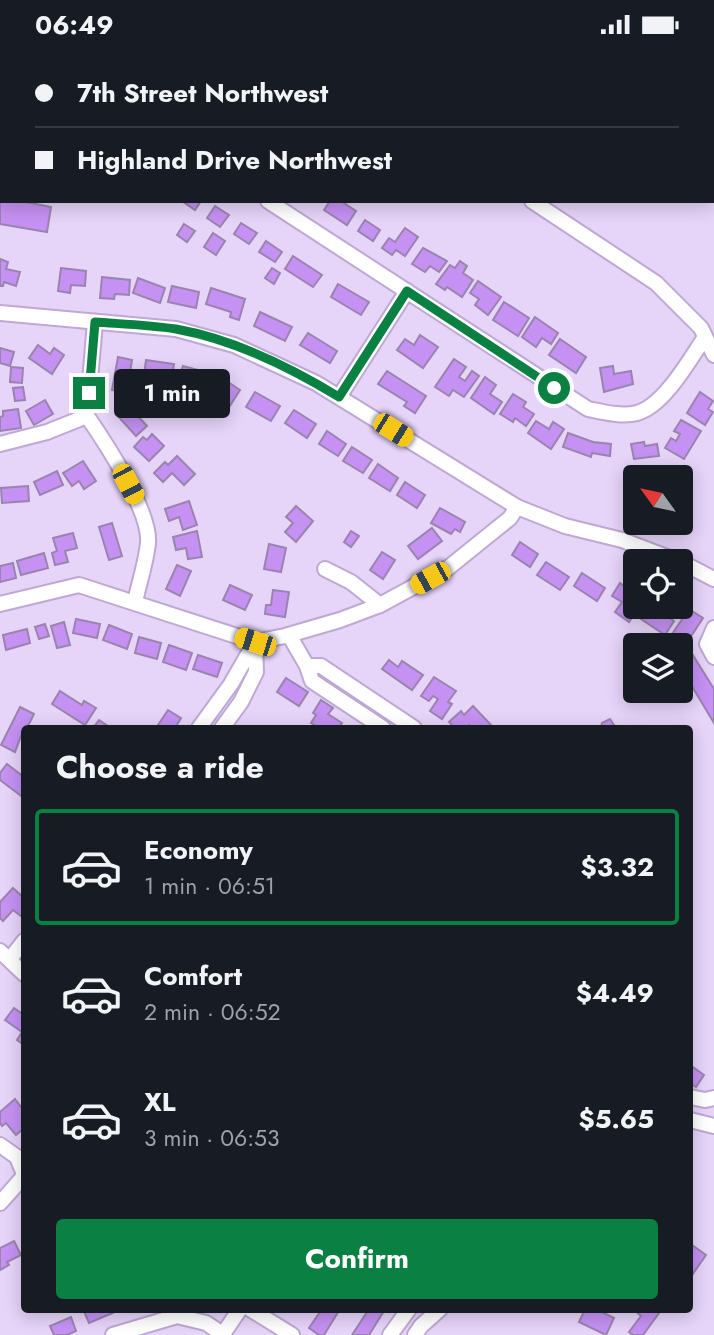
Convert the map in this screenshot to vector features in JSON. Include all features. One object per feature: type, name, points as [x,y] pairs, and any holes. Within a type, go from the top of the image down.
[{"type":"street","points":[[271,203],[588,409],[611,413],[638,413],[662,397],[705,337]]},
{"type":"street","points":[[535,203],[656,282],[701,328],[714,355]]},
{"type":"street","points":[[339,397],[407,291]]},
{"type":"street","points":[[0,313],[176,329],[234,345],[316,383],[517,507],[565,526],[646,549]]},
{"type":"street","points":[[95,322],[87,416],[108,446],[138,502],[149,541],[135,602]]},
{"type":"street","points":[[0,444],[47,432],[87,416]]},
{"type":"street","points":[[0,604],[79,585],[255,642],[289,635],[380,605],[448,568],[510,517],[517,507]]},
{"type":"street","points":[[693,568],[714,579]]},
{"type":"street","points":[[325,569],[351,582],[380,605]]},
{"type":"street","points":[[714,628],[707,644],[714,657]]},
{"type":"street","points":[[289,635],[307,666],[312,681],[378,725]]},
{"type":"street","points":[[201,725],[231,684],[255,642]]},
{"type":"street","points":[[224,725],[241,702],[256,673],[255,642]]},
{"type":"street","points":[[307,666],[321,666],[410,725]]},
{"type":"street","points":[[693,1098],[705,1100],[714,1098]]},
{"type":"street","points":[[693,1121],[714,1126]]},
{"type":"street","points":[[0,1145],[17,1157],[21,1168]]},
{"type":"street","points":[[0,1203],[21,1176]]},
{"type":"street","points":[[113,1335],[173,1313]]},
{"type":"street","points":[[179,1313],[206,1323],[223,1335],[237,1313]]},
{"type":"street","points":[[256,1313],[292,1335]]},
{"type":"street","points":[[390,1335],[406,1313]]},
{"type":"street","points":[[415,1335],[436,1313]]},
{"type":"building","points":[[0,203],[31,203],[51,207],[47,232],[0,224]]},
{"type":"building","points":[[185,203],[200,203],[195,210]]},
{"type":"building","points":[[329,203],[344,203],[356,211],[347,225],[324,210]]},
{"type":"building","points":[[215,206],[229,215],[220,227],[207,218]]},
{"type":"building","points":[[365,220],[380,230],[373,241],[358,231]]},
{"type":"building","points":[[241,223],[257,233],[249,244],[234,234]]},
{"type":"building","points":[[184,224],[195,231],[187,242],[177,235]]},
{"type":"building","points":[[405,228],[418,237],[405,256],[396,250],[392,255],[382,248],[389,238],[395,242]]},
{"type":"building","points":[[213,233],[225,241],[216,255],[204,247]]},
{"type":"building","points":[[266,241],[282,252],[275,262],[259,252]]},
{"type":"building","points":[[423,248],[447,261],[439,272],[430,266],[425,272],[412,264]]},
{"type":"building","points":[[293,256],[322,275],[313,287],[285,269]]},
{"type":"building","points":[[0,259],[8,262],[6,269],[20,272],[16,286],[4,282],[3,286],[0,286]]},
{"type":"building","points":[[460,261],[467,266],[463,273],[473,280],[462,297],[447,287],[445,290],[436,284],[450,265],[455,268]]},
{"type":"building","points":[[61,268],[86,271],[85,286],[71,285],[70,293],[58,291]]},
{"type":"building","points":[[272,268],[280,273],[274,284],[265,278]]},
{"type":"building","points":[[102,277],[130,280],[129,295],[115,294],[114,299],[100,298]]},
{"type":"building","points":[[138,278],[165,288],[160,303],[133,293]]},
{"type":"building","points":[[478,281],[501,297],[488,315],[475,305],[479,299],[470,293]]},
{"type":"building","points":[[338,284],[369,302],[361,315],[331,297]]},
{"type":"building","points":[[172,286],[199,292],[196,308],[168,302]]},
{"type":"building","points":[[211,288],[245,299],[239,320],[230,317],[231,312],[206,304]]},
{"type":"building","points":[[504,302],[529,318],[518,336],[493,320]]},
{"type":"building","points":[[260,312],[292,327],[285,341],[254,326]]},
{"type":"building","points":[[535,317],[558,333],[551,344],[542,338],[536,347],[522,337]]},
{"type":"building","points":[[308,333],[337,351],[330,363],[300,345]]},
{"type":"building","points":[[420,335],[438,347],[423,368],[397,350],[405,339],[414,345]]},
{"type":"building","points":[[560,339],[586,357],[576,373],[549,355]]},
{"type":"building","points":[[38,345],[50,354],[54,348],[64,355],[52,374],[29,358]]},
{"type":"building","points":[[0,348],[14,352],[10,366],[0,363]]},
{"type":"building","points":[[118,357],[132,360],[127,393],[112,390]]},
{"type":"building","points":[[454,359],[466,367],[459,377],[465,381],[472,371],[479,376],[464,397],[453,390],[449,396],[435,387]]},
{"type":"building","points":[[146,360],[174,364],[172,379],[144,375]]},
{"type":"building","points":[[183,366],[209,373],[205,387],[178,380]]},
{"type":"building","points":[[613,366],[614,374],[631,371],[633,384],[604,392],[600,368]]},
{"type":"building","points":[[11,367],[23,368],[22,383],[10,382]]},
{"type":"building","points":[[387,371],[426,396],[415,413],[404,406],[407,402],[378,384]]},
{"type":"building","points":[[219,376],[240,390],[224,415],[210,406],[219,392],[212,387]]},
{"type":"building","points":[[485,377],[496,385],[490,394],[502,402],[494,414],[471,398]]},
{"type":"building","points":[[23,387],[25,400],[15,401],[13,388]]},
{"type":"building","points":[[255,392],[280,406],[271,421],[246,407]]},
{"type":"building","points":[[700,392],[713,401],[708,409],[713,412],[705,425],[687,413]]},
{"type":"building","points":[[513,394],[526,402],[523,407],[534,414],[526,426],[515,418],[513,422],[500,414]]},
{"type":"building","points":[[45,400],[53,414],[34,425],[26,411]]},
{"type":"building","points":[[127,404],[147,426],[136,436],[116,414]]},
{"type":"building","points":[[18,409],[21,428],[0,431],[3,411]]},
{"type":"building","points":[[294,410],[316,424],[307,438],[285,423]]},
{"type":"building","points":[[681,420],[701,431],[684,459],[665,448],[671,438],[676,441],[680,434],[674,431]]},
{"type":"building","points":[[536,421],[549,429],[553,422],[564,429],[551,449],[528,433]]},
{"type":"building","points":[[327,431],[346,444],[338,456],[319,444]]},
{"type":"building","points":[[568,433],[593,442],[611,444],[610,456],[592,453],[591,457],[563,447]]},
{"type":"building","points":[[152,434],[164,446],[149,461],[134,447],[143,437],[147,440]]},
{"type":"building","points":[[644,442],[645,446],[657,444],[659,456],[634,459],[631,444]]},
{"type":"building","points":[[352,447],[372,460],[363,473],[343,461]]},
{"type":"building","points":[[177,456],[195,474],[184,485],[172,473],[163,482],[154,473],[165,462],[168,465]]},
{"type":"building","points":[[83,461],[96,481],[84,489],[79,481],[72,486],[63,473]]},
{"type":"building","points":[[378,464],[398,478],[390,491],[369,478]]},
{"type":"building","points":[[57,471],[63,485],[40,495],[34,482]]},
{"type":"building","points":[[405,482],[425,495],[417,508],[397,495]]},
{"type":"building","points":[[28,486],[29,501],[2,503],[1,488]]},
{"type":"building","points":[[189,501],[197,525],[183,530],[179,517],[169,521],[165,509]]},
{"type":"building","points":[[296,506],[313,521],[296,542],[285,532],[293,523],[286,517]]},
{"type":"building","points":[[440,508],[465,522],[460,532],[455,529],[451,534],[431,523]]},
{"type":"building","points":[[112,523],[122,556],[109,560],[99,527]]},
{"type":"building","points":[[432,528],[442,541],[418,559],[408,546]]},
{"type":"building","points":[[197,531],[202,557],[188,559],[186,548],[176,550],[173,537]]},
{"type":"building","points":[[351,531],[359,536],[351,547],[344,542]]},
{"type":"building","points":[[73,533],[77,548],[65,551],[68,562],[55,565],[52,553],[57,551],[53,538]]},
{"type":"building","points":[[520,542],[538,554],[530,567],[512,555]]},
{"type":"building","points":[[269,544],[286,548],[281,572],[264,569]]},
{"type":"building","points":[[382,552],[395,560],[383,579],[370,570]]},
{"type":"building","points":[[44,553],[48,568],[21,575],[17,561]]},
{"type":"building","points":[[546,562],[569,577],[560,590],[537,575]]},
{"type":"building","points":[[13,563],[16,578],[0,582],[0,566]]},
{"type":"building","points":[[177,565],[191,571],[180,596],[166,589]]},
{"type":"building","points":[[582,573],[605,588],[597,601],[574,586]]},
{"type":"building","points":[[620,583],[623,585],[623,618],[615,612],[622,602],[612,596]]},
{"type":"building","points":[[230,585],[252,595],[245,610],[223,600]]},
{"type":"building","points":[[273,590],[289,592],[285,617],[265,614],[266,605],[271,605]]},
{"type":"building","points":[[693,612],[703,618],[693,633],[673,633],[682,619],[693,619]]},
{"type":"building","points":[[76,619],[100,624],[97,638],[73,633]]},
{"type":"building","points":[[641,619],[674,621],[666,633]]},
{"type":"building","points":[[64,622],[70,645],[57,648],[51,626]]},
{"type":"building","points":[[45,624],[49,636],[39,639],[35,627]]},
{"type":"building","points":[[109,625],[132,634],[127,649],[103,640]]},
{"type":"building","points":[[27,629],[30,643],[6,650],[3,635]]},
{"type":"building","points":[[139,637],[161,643],[157,659],[135,653]]},
{"type":"building","points":[[169,645],[192,653],[186,670],[163,662]]},
{"type":"building","points":[[198,655],[222,663],[217,677],[193,669]]},
{"type":"building","points":[[693,655],[714,689],[714,723],[693,688]]},
{"type":"building","points":[[389,660],[398,667],[402,661],[423,675],[412,690],[382,669]]},
{"type":"building","points":[[434,677],[456,691],[448,702],[452,704],[442,719],[430,711],[438,699],[433,696],[429,701],[421,696]]},
{"type":"building","points":[[286,678],[308,692],[299,706],[277,692]]},
{"type":"building","points":[[60,691],[82,705],[84,701],[96,708],[85,725],[52,704]]},
{"type":"building","points":[[321,700],[333,708],[328,714],[342,723],[314,725],[311,723],[316,715],[313,713]]},
{"type":"building","points":[[473,706],[491,725],[452,725],[449,722],[461,711],[464,715]]},
{"type":"building","points":[[20,707],[34,714],[28,725],[21,725],[21,736],[15,752],[1,745]]},
{"type":"building","points":[[168,710],[181,718],[177,725],[158,725]]},
{"type":"building","points":[[610,719],[614,725],[602,725]]},
{"type":"building","points":[[7,764],[21,775],[21,796],[0,780],[0,773]]},
{"type":"building","points":[[13,888],[21,895],[21,916],[13,910],[3,921],[0,918],[0,902]]},
{"type":"building","points":[[14,1008],[21,1013],[21,1031],[5,1020]]},
{"type":"building","points":[[693,1067],[704,1075],[696,1087],[693,1085]]},
{"type":"building","points":[[15,1099],[21,1107],[21,1131],[16,1135],[6,1123],[2,1126],[0,1112]]},
{"type":"building","points":[[14,1241],[21,1255],[7,1262],[9,1265],[0,1270],[0,1248]]},
{"type":"building","points":[[693,1246],[706,1255],[693,1274]]},
{"type":"building","points":[[85,1313],[113,1313],[89,1323]]},
{"type":"building","points":[[319,1313],[338,1313],[324,1335],[319,1335],[309,1328]]},
{"type":"building","points":[[366,1313],[383,1313],[369,1335],[352,1335]]},
{"type":"building","points":[[583,1313],[604,1313],[614,1318],[606,1335],[579,1322]]},
{"type":"building","points":[[638,1313],[659,1313],[643,1335],[633,1335],[629,1332],[641,1316]]},
{"type":"building","points":[[71,1317],[76,1331],[67,1335],[54,1335],[50,1326]]},
{"type":"route","points":[[89,393],[95,322],[176,329],[234,345],[316,383],[339,397],[407,291],[554,388]]}]
